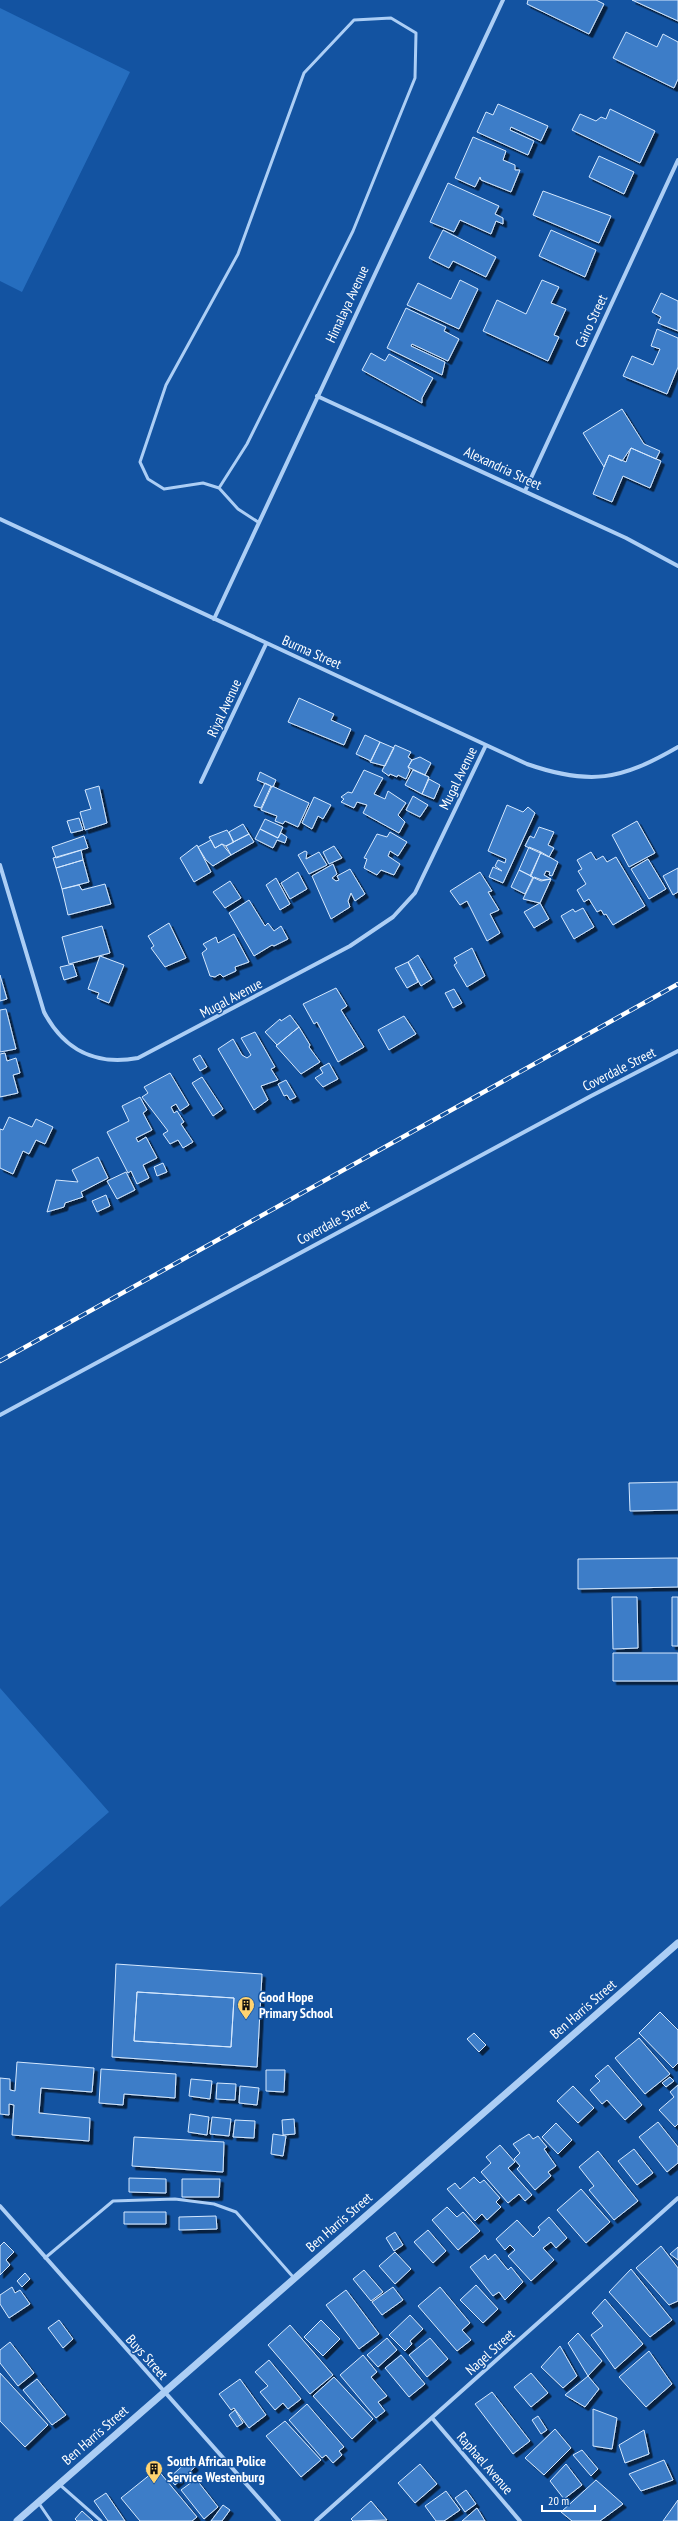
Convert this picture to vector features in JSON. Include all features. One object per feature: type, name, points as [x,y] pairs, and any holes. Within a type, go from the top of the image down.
[{"type":"street","name":"Himalaya Avenue","points":[[214,619],[503,0]]},
{"type":"street","name":"Cairo Street","points":[[525,491],[678,160]]},
{"type":"street","name":"Alexandria Street","points":[[317,396],[658,553],[678,566]]},
{"type":"street","name":"Burma Street","points":[[0,519],[266,644],[527,764],[559,775],[602,777],[621,773],[644,766],[678,747]]},
{"type":"street","name":"Riyal Avenue","points":[[201,782],[266,644]]},
{"type":"street","name":"Mugal Avenue","points":[[0,865],[44,1012],[49,1023],[75,1050],[92,1056],[121,1061],[138,1058],[350,946],[393,917],[415,893],[486,744]]},
{"type":"street","name":"Coverdale Street","points":[[0,1415],[591,1096],[678,1051]]},
{"type":"street","name":"Ben Harris Street","points":[[17,2521],[678,1943]]},
{"type":"street","name":"Nagel Street","points":[[316,2521],[433,2419],[678,2198]]},
{"type":"street","name":"Buys Street","points":[[0,2206],[44,2258],[279,2521]]},
{"type":"street","name":"Raphael Avenue","points":[[433,2419],[520,2521]]},
{"type":"lane","points":[[219,488],[247,444],[353,231],[415,78],[416,33],[391,18],[354,20],[304,73],[238,254],[166,385],[140,462],[148,479],[164,489],[203,483],[219,488],[238,509],[258,522]]},
{"type":"lane","points":[[44,2258],[113,2201],[175,2199],[214,2204],[236,2212],[294,2278]]},
{"type":"lane","points":[[59,2484],[102,2521]]},
{"type":"lane","points":[[38,2502],[51,2521]]},
{"type":"shaded area","points":[[0,8],[130,72],[22,292],[0,281]]},
{"type":"shaded area","points":[[0,1688],[109,1812],[0,1907]]},
{"type":"building","points":[[528,0],[596,0],[604,4],[589,34],[527,4]]},
{"type":"building","points":[[632,0],[678,0],[678,21]]},
{"type":"building","points":[[626,32],[657,47],[663,34],[678,42],[678,79],[674,88],[613,58]]},
{"type":"building","points":[[498,104],[548,126],[541,141],[511,127],[510,130],[534,141],[528,155],[477,132],[486,112],[493,115]]},
{"type":"building","points":[[610,109],[655,131],[640,163],[572,130],[580,114],[596,121],[601,117],[606,119]]},
{"type":"building","points":[[473,137],[506,151],[503,160],[515,165],[515,170],[520,170],[511,192],[481,180],[480,177],[475,187],[455,178]]},
{"type":"building","points":[[599,156],[634,172],[624,194],[589,177]]},
{"type":"building","points":[[448,183],[499,206],[495,214],[503,218],[503,224],[496,221],[491,234],[460,220],[454,232],[430,222]]},
{"type":"building","points":[[543,191],[611,216],[599,243],[533,215]]},
{"type":"building","points":[[443,230],[496,257],[486,277],[453,261],[449,268],[429,258]]},
{"type":"building","points":[[551,230],[596,250],[585,277],[539,256]]},
{"type":"building","points":[[460,280],[478,289],[459,329],[407,305],[418,283],[451,299]]},
{"type":"building","points":[[542,280],[559,287],[551,303],[566,309],[554,335],[559,337],[548,361],[483,331],[497,300],[526,314]]},
{"type":"building","points":[[661,293],[678,301],[678,331],[658,323],[661,317],[652,312]]},
{"type":"building","points":[[406,308],[446,327],[444,331],[459,339],[448,361],[412,344],[411,346],[445,362],[442,375],[387,348]]},
{"type":"building","points":[[657,329],[678,338],[678,367],[667,394],[623,376],[632,356],[653,365],[660,349],[651,346]]},
{"type":"building","points":[[371,353],[385,361],[389,354],[433,378],[422,398],[422,403],[362,370]]},
{"type":"building","points":[[622,409],[644,444],[660,451],[656,459],[631,448],[622,461],[609,455],[604,467],[583,433]]},
{"type":"building","points":[[631,448],[661,461],[650,488],[623,476],[612,502],[593,494],[609,455],[626,462]]},
{"type":"building","points":[[299,698],[334,714],[331,720],[351,729],[344,745],[288,722]]},
{"type":"building","points":[[365,735],[380,742],[371,761],[356,754]]},
{"type":"building","points":[[380,742],[394,748],[385,766],[370,762]]},
{"type":"building","points":[[395,745],[411,752],[408,757],[412,760],[408,767],[410,770],[406,779],[398,775],[397,777],[390,774],[389,776],[382,771]]},
{"type":"building","points":[[420,757],[431,763],[425,775],[408,767],[412,760]]},
{"type":"building","points":[[364,770],[383,778],[374,794],[385,799],[388,791],[406,803],[398,815],[405,822],[399,833],[363,813],[367,805],[357,802],[354,808],[341,802],[344,799],[341,797],[348,792],[352,793]]},
{"type":"building","points":[[413,770],[429,777],[422,794],[405,785]]},
{"type":"building","points":[[260,772],[276,780],[273,787],[257,780]]},
{"type":"building","points":[[429,779],[440,785],[434,799],[422,794]]},
{"type":"building","points":[[265,783],[271,786],[261,808],[254,806]]},
{"type":"building","points":[[99,786],[107,823],[85,830],[80,812],[91,809],[85,790]]},
{"type":"building","points":[[272,786],[309,803],[298,827],[285,821],[283,824],[275,821],[277,816],[261,810]]},
{"type":"building","points":[[413,796],[428,805],[420,817],[406,810]]},
{"type":"building","points":[[314,797],[331,805],[323,819],[318,816],[312,829],[302,823]]},
{"type":"building","points":[[507,805],[523,812],[528,807],[535,813],[503,883],[489,877],[493,867],[502,871],[495,866],[498,860],[505,863],[506,859],[488,851]]},
{"type":"building","points":[[79,818],[83,830],[71,833],[67,821]]},
{"type":"building","points":[[265,819],[283,827],[278,838],[260,829]]},
{"type":"building","points":[[637,821],[655,853],[629,867],[612,835]]},
{"type":"building","points":[[243,824],[249,834],[233,842],[229,832]]},
{"type":"building","points":[[539,827],[554,832],[548,845],[554,848],[549,857],[525,846],[530,836],[534,838]]},
{"type":"building","points":[[260,829],[278,838],[281,833],[287,837],[285,843],[277,840],[273,848],[255,839]]},
{"type":"building","points":[[227,830],[234,842],[226,846],[222,844],[215,848],[209,837]]},
{"type":"building","points":[[390,832],[407,842],[398,856],[390,851],[388,856],[400,864],[394,875],[381,870],[377,875],[364,868],[367,859],[364,858],[377,834],[387,837]]},
{"type":"building","points":[[249,834],[254,842],[231,855],[226,846]]},
{"type":"building","points":[[84,836],[88,848],[56,858],[52,847]]},
{"type":"building","points":[[211,840],[215,848],[222,844],[231,855],[213,866],[206,860],[198,847]]},
{"type":"building","points":[[197,845],[211,872],[194,882],[180,858]]},
{"type":"building","points":[[334,846],[342,858],[329,864],[323,852]]},
{"type":"building","points":[[529,847],[541,852],[531,876],[519,870]]},
{"type":"building","points":[[81,850],[83,860],[56,868],[53,858]]},
{"type":"building","points":[[305,851],[307,852],[306,859],[319,852],[327,865],[309,874],[298,855]]},
{"type":"building","points":[[541,852],[558,862],[552,876],[549,875],[550,872],[546,871],[544,875],[551,879],[541,881],[530,876]]},
{"type":"building","points":[[591,852],[596,860],[603,856],[607,862],[616,857],[645,906],[613,925],[606,914],[604,915],[601,910],[597,912],[589,899],[584,902],[577,890],[586,884],[578,871],[582,869],[577,860]]},
{"type":"building","points":[[648,859],[666,889],[649,899],[631,869]]},
{"type":"building","points":[[83,860],[89,882],[62,889],[56,868]]},
{"type":"building","points":[[333,864],[337,874],[332,878],[336,881],[339,880],[337,876],[350,869],[365,894],[355,901],[351,893],[348,901],[350,907],[331,919],[312,876]]},
{"type":"building","points":[[678,868],[678,892],[673,895],[663,876]]},
{"type":"building","points":[[519,870],[533,877],[525,894],[511,887]]},
{"type":"building","points":[[298,872],[307,889],[290,899],[281,883]]},
{"type":"building","points":[[480,872],[492,891],[488,892],[499,910],[490,914],[500,933],[487,941],[467,901],[460,905],[450,891]]},
{"type":"building","points":[[534,877],[542,880],[551,879],[540,903],[523,899]]},
{"type":"building","points":[[276,878],[290,904],[280,910],[266,885]]},
{"type":"building","points":[[230,881],[241,898],[225,908],[213,892]]},
{"type":"building","points":[[105,884],[111,904],[68,915],[62,889],[79,885],[82,890]]},
{"type":"building","points":[[249,900],[265,926],[268,923],[274,931],[281,926],[288,939],[274,946],[272,945],[254,956],[229,913]]},
{"type":"building","points":[[540,903],[549,919],[534,928],[524,912]]},
{"type":"building","points":[[583,908],[594,927],[574,939],[561,916],[573,909],[575,912]]},
{"type":"building","points":[[169,923],[186,958],[165,967],[151,948],[154,946],[148,936]]},
{"type":"building","points":[[102,926],[110,953],[69,964],[62,937]]},
{"type":"building","points":[[234,934],[249,962],[235,967],[236,971],[223,977],[220,974],[215,977],[210,976],[202,953],[207,949],[203,944],[216,937],[218,943]]},
{"type":"building","points":[[472,948],[485,976],[467,987],[454,965],[457,963],[454,958]]},
{"type":"building","points":[[418,955],[432,979],[421,986],[408,962]]},
{"type":"building","points":[[100,956],[124,965],[109,1003],[97,998],[99,993],[88,989]]},
{"type":"building","points":[[408,962],[418,982],[407,988],[395,968]]},
{"type":"building","points":[[73,964],[77,976],[64,980],[60,967]]},
{"type":"building","points":[[0,975],[7,999],[0,1001]]},
{"type":"building","points":[[336,988],[347,1006],[341,1010],[364,1047],[338,1062],[317,1022],[314,1024],[303,1004]]},
{"type":"building","points":[[454,989],[462,1003],[453,1008],[445,993]]},
{"type":"building","points":[[6,1009],[16,1049],[0,1052],[0,1010]]},
{"type":"building","points":[[290,1015],[299,1027],[277,1045],[265,1032],[280,1019],[281,1021]]},
{"type":"building","points":[[404,1016],[416,1034],[389,1050],[378,1030]]},
{"type":"building","points":[[299,1027],[310,1045],[309,1047],[320,1062],[301,1074],[276,1046]]},
{"type":"building","points":[[255,1032],[275,1067],[271,1069],[278,1080],[261,1086],[268,1100],[254,1110],[218,1049],[233,1039],[242,1055],[247,1058],[251,1055],[241,1038]]},
{"type":"building","points":[[5,1053],[7,1061],[16,1058],[20,1073],[13,1075],[18,1093],[0,1097],[0,1054]]},
{"type":"building","points":[[200,1055],[207,1067],[200,1071],[193,1059]]},
{"type":"building","points":[[329,1063],[338,1079],[323,1087],[315,1078],[323,1073],[320,1068]]},
{"type":"building","points":[[170,1073],[189,1105],[180,1111],[176,1104],[171,1107],[174,1113],[177,1111],[184,1122],[181,1124],[193,1142],[183,1148],[178,1140],[170,1144],[163,1134],[168,1131],[142,1097],[148,1093],[144,1087]]},
{"type":"building","points":[[202,1077],[223,1109],[213,1116],[192,1083]]},
{"type":"building","points":[[286,1080],[296,1097],[290,1100],[287,1095],[284,1096],[278,1084]]},
{"type":"building","points":[[140,1097],[147,1110],[143,1113],[152,1130],[136,1138],[138,1142],[146,1137],[157,1158],[143,1165],[149,1178],[137,1184],[131,1171],[128,1173],[107,1132],[129,1121],[122,1106]]},
{"type":"building","points":[[9,1117],[32,1127],[36,1119],[53,1127],[45,1144],[36,1140],[29,1154],[23,1151],[13,1174],[0,1168],[0,1129],[3,1130]]},
{"type":"building","points":[[98,1157],[108,1178],[81,1192],[83,1197],[65,1203],[64,1207],[47,1212],[56,1180],[78,1182],[72,1170]]},
{"type":"building","points":[[163,1163],[167,1172],[157,1176],[154,1167]]},
{"type":"building","points":[[126,1172],[135,1190],[117,1199],[107,1181]]},
{"type":"building","points":[[106,1195],[110,1206],[97,1212],[92,1201]]},
{"type":"building","points":[[678,1482],[678,1510],[630,1511],[629,1483]]},
{"type":"building","points":[[678,1558],[678,1587],[578,1589],[578,1559]]},
{"type":"building","points":[[612,1597],[637,1597],[638,1648],[613,1649]]},
{"type":"building","points":[[672,1597],[678,1597],[678,1646],[672,1646]]},
{"type":"building","points":[[613,1653],[678,1653],[678,1681],[613,1681]]},
{"type":"building","name":"Good Hope Primary School","points":[[116,1964],[262,1974],[257,2067],[112,2057]],"holes":[[[137,1992],[234,1998],[231,2047],[134,2041]]]},
{"type":"building","points":[[137,1992],[234,1998],[231,2047],[134,2041]]},
{"type":"building","points":[[660,2012],[678,2030],[678,2063],[673,2068],[639,2033]]},
{"type":"building","points":[[474,2033],[486,2045],[479,2052],[467,2039]]},
{"type":"building","points":[[639,2038],[670,2074],[645,2094],[615,2058]]},
{"type":"building","points":[[17,2062],[94,2068],[92,2092],[41,2088],[39,2113],[90,2118],[89,2141],[12,2135],[14,2105],[9,2104],[9,2115],[0,2114],[0,2078],[10,2079],[10,2090],[15,2091]]},
{"type":"building","points":[[608,2065],[642,2105],[625,2120],[607,2100],[602,2104],[590,2090],[600,2081],[595,2076]]},
{"type":"building","points":[[101,2069],[176,2074],[175,2098],[124,2094],[123,2105],[99,2103]]},
{"type":"building","points":[[266,2070],[285,2070],[284,2092],[266,2091]]},
{"type":"building","points":[[670,2077],[674,2081],[666,2087],[662,2083]]},
{"type":"building","points":[[191,2079],[212,2081],[210,2099],[189,2096]]},
{"type":"building","points":[[217,2083],[236,2084],[235,2100],[216,2099]]},
{"type":"building","points":[[678,2085],[678,2124],[675,2127],[659,2110],[674,2097],[670,2092]]},
{"type":"building","points":[[240,2086],[259,2088],[257,2105],[239,2103]]},
{"type":"building","points":[[573,2086],[594,2108],[578,2123],[557,2101]]},
{"type":"building","points":[[190,2114],[209,2117],[207,2135],[188,2132]]},
{"type":"building","points":[[212,2117],[231,2119],[229,2136],[210,2134]]},
{"type":"building","points":[[294,2119],[295,2134],[283,2135],[282,2120]]},
{"type":"building","points":[[235,2120],[255,2121],[254,2138],[233,2137]]},
{"type":"building","points":[[658,2122],[678,2147],[678,2163],[667,2172],[639,2137]]},
{"type":"building","points":[[556,2123],[572,2140],[558,2154],[542,2137]]},
{"type":"building","points":[[273,2134],[286,2136],[283,2156],[271,2154]]},
{"type":"building","points":[[529,2134],[533,2139],[538,2136],[547,2147],[544,2149],[556,2166],[548,2172],[551,2176],[535,2190],[517,2169],[520,2166],[514,2159],[520,2153],[513,2144]]},
{"type":"building","points":[[134,2137],[224,2142],[223,2172],[132,2166]]},
{"type":"building","points":[[500,2145],[515,2162],[508,2168],[532,2195],[525,2201],[519,2194],[508,2203],[481,2172],[491,2163],[486,2157]]},
{"type":"building","points":[[634,2149],[653,2173],[637,2185],[618,2161]]},
{"type":"building","points":[[598,2151],[638,2201],[614,2220],[589,2190],[594,2186],[579,2167]]},
{"type":"building","points":[[474,2177],[480,2183],[484,2180],[500,2198],[496,2202],[501,2207],[487,2220],[482,2214],[475,2221],[447,2189],[455,2183],[460,2189]]},
{"type":"building","points":[[129,2178],[166,2179],[166,2193],[129,2192]]},
{"type":"building","points":[[182,2179],[220,2179],[219,2197],[182,2197]]},
{"type":"building","points":[[581,2189],[610,2222],[586,2243],[557,2210]]},
{"type":"building","points":[[447,2207],[457,2217],[463,2212],[480,2231],[458,2250],[432,2220]]},
{"type":"building","points":[[124,2212],[166,2212],[166,2224],[124,2224]]},
{"type":"building","points":[[216,2216],[217,2229],[179,2230],[179,2217]]},
{"type":"building","points":[[549,2217],[567,2238],[556,2248],[551,2242],[543,2248],[554,2260],[531,2281],[508,2256],[515,2250],[510,2245],[505,2250],[496,2239],[517,2220],[533,2237],[540,2230],[538,2227]]},
{"type":"building","points":[[428,2230],[446,2251],[433,2263],[414,2242]]},
{"type":"building","points":[[395,2232],[403,2245],[394,2251],[386,2238]]},
{"type":"building","points":[[4,2242],[14,2252],[6,2260],[10,2265],[0,2275],[0,2246]]},
{"type":"building","points":[[661,2246],[678,2268],[678,2301],[669,2305],[636,2268]]},
{"type":"building","points":[[678,2247],[678,2260],[670,2254]]},
{"type":"building","points":[[395,2252],[411,2269],[395,2284],[379,2266]]},
{"type":"building","points":[[495,2254],[508,2270],[511,2267],[523,2282],[505,2300],[499,2292],[493,2296],[470,2267],[485,2255],[488,2260]]},
{"type":"building","points":[[631,2269],[672,2320],[650,2337],[609,2292]]},
{"type":"building","points":[[364,2270],[383,2292],[371,2301],[353,2279]]},
{"type":"building","points":[[25,2273],[30,2279],[22,2287],[17,2281]]},
{"type":"building","points":[[476,2285],[498,2309],[483,2323],[460,2300]]},
{"type":"building","points":[[12,2287],[15,2293],[20,2290],[30,2304],[9,2318],[0,2304],[0,2295]]},
{"type":"building","points":[[393,2287],[403,2300],[382,2315],[372,2302]]},
{"type":"building","points":[[440,2287],[470,2323],[462,2330],[471,2340],[457,2351],[418,2306]]},
{"type":"building","points":[[346,2290],[379,2334],[359,2349],[326,2305]]},
{"type":"building","points":[[605,2299],[643,2344],[615,2369],[591,2335],[603,2326],[592,2313]]},
{"type":"building","points":[[410,2315],[423,2329],[410,2341],[412,2344],[405,2351],[389,2335]]},
{"type":"building","points":[[59,2320],[73,2339],[63,2348],[48,2328]]},
{"type":"building","points":[[321,2320],[340,2339],[323,2356],[304,2337]]},
{"type":"building","points":[[290,2325],[333,2375],[310,2394],[268,2345]]},
{"type":"building","points":[[578,2333],[602,2361],[588,2376],[568,2343]]},
{"type":"building","points":[[387,2338],[397,2350],[378,2367],[367,2355]]},
{"type":"building","points":[[430,2338],[448,2359],[427,2377],[409,2355]]},
{"type":"building","points":[[10,2342],[34,2373],[18,2386],[0,2363],[0,2350]]},
{"type":"building","points":[[560,2346],[577,2376],[563,2388],[541,2367]]},
{"type":"building","points":[[649,2351],[672,2384],[646,2407],[619,2377]]},
{"type":"building","points":[[363,2355],[377,2372],[371,2377],[387,2396],[378,2402],[385,2411],[376,2418],[340,2375]]},
{"type":"building","points":[[401,2355],[425,2384],[409,2397],[385,2368]]},
{"type":"building","points":[[269,2360],[301,2399],[288,2409],[283,2403],[275,2410],[260,2392],[268,2386],[255,2372]]},
{"type":"building","points":[[0,2373],[48,2425],[25,2447],[0,2421]]},
{"type":"building","points":[[531,2373],[548,2393],[531,2407],[514,2387]]},
{"type":"building","points":[[588,2376],[599,2389],[585,2407],[565,2395]]},
{"type":"building","points":[[334,2377],[373,2419],[352,2439],[313,2396]]},
{"type":"building","points":[[37,2379],[66,2415],[52,2425],[23,2390]]},
{"type":"building","points":[[240,2379],[266,2415],[249,2428],[234,2408],[231,2410],[219,2394]]},
{"type":"building","points":[[492,2392],[530,2441],[513,2454],[475,2404]]},
{"type":"building","points":[[307,2404],[344,2447],[339,2451],[342,2455],[333,2463],[326,2455],[322,2458],[289,2420]]},
{"type":"building","points":[[593,2409],[617,2418],[612,2449],[593,2446]]},
{"type":"building","points":[[235,2410],[243,2423],[237,2427],[229,2415]]},
{"type":"building","points":[[538,2416],[547,2430],[541,2434],[532,2420]]},
{"type":"building","points":[[285,2421],[321,2460],[301,2477],[266,2436]]},
{"type":"building","points":[[555,2429],[571,2448],[544,2475],[525,2458]]},
{"type":"building","points":[[644,2430],[649,2454],[625,2463],[619,2445]]},
{"type":"building","points":[[582,2450],[598,2469],[591,2476],[573,2455]]},
{"type":"building","points":[[189,2460],[195,2467],[175,2485],[169,2478]]},
{"type":"building","points":[[664,2460],[673,2480],[641,2491],[629,2474]]},
{"type":"building","points":[[420,2464],[437,2484],[415,2503],[398,2483]]},
{"type":"building","points":[[566,2464],[582,2485],[564,2499],[550,2481]]},
{"type":"building","name":"South African Police Service Westenburg","points":[[157,2469],[197,2517],[192,2521],[140,2521],[121,2498]]},
{"type":"building","points":[[196,2479],[218,2507],[204,2519],[181,2490]]},
{"type":"building","points":[[596,2480],[623,2504],[600,2521],[572,2521],[561,2512]]},
{"type":"building","points":[[466,2490],[476,2504],[465,2512],[455,2498]]},
{"type":"building","points":[[446,2491],[460,2510],[444,2521],[436,2521],[425,2506]]},
{"type":"building","points":[[106,2493],[125,2521],[108,2521],[94,2501]]},
{"type":"building","points":[[678,2500],[678,2521],[663,2521]]},
{"type":"building","points":[[371,2501],[387,2520],[353,2521],[351,2519]]},
{"type":"building","points":[[223,2505],[230,2510],[222,2521],[211,2521]]},
{"type":"building","points":[[477,2508],[485,2521],[462,2521]]},
{"type":"building","points":[[82,2511],[93,2521],[77,2521],[75,2519]]},
{"type":"railway","points":[[0,1361],[678,984]]},
{"type":"place","name":"Good Hope Primary School","points":[[246,2020]]},
{"type":"place","name":"South African Police Service Westenburg","points":[[154,2484]]}]
